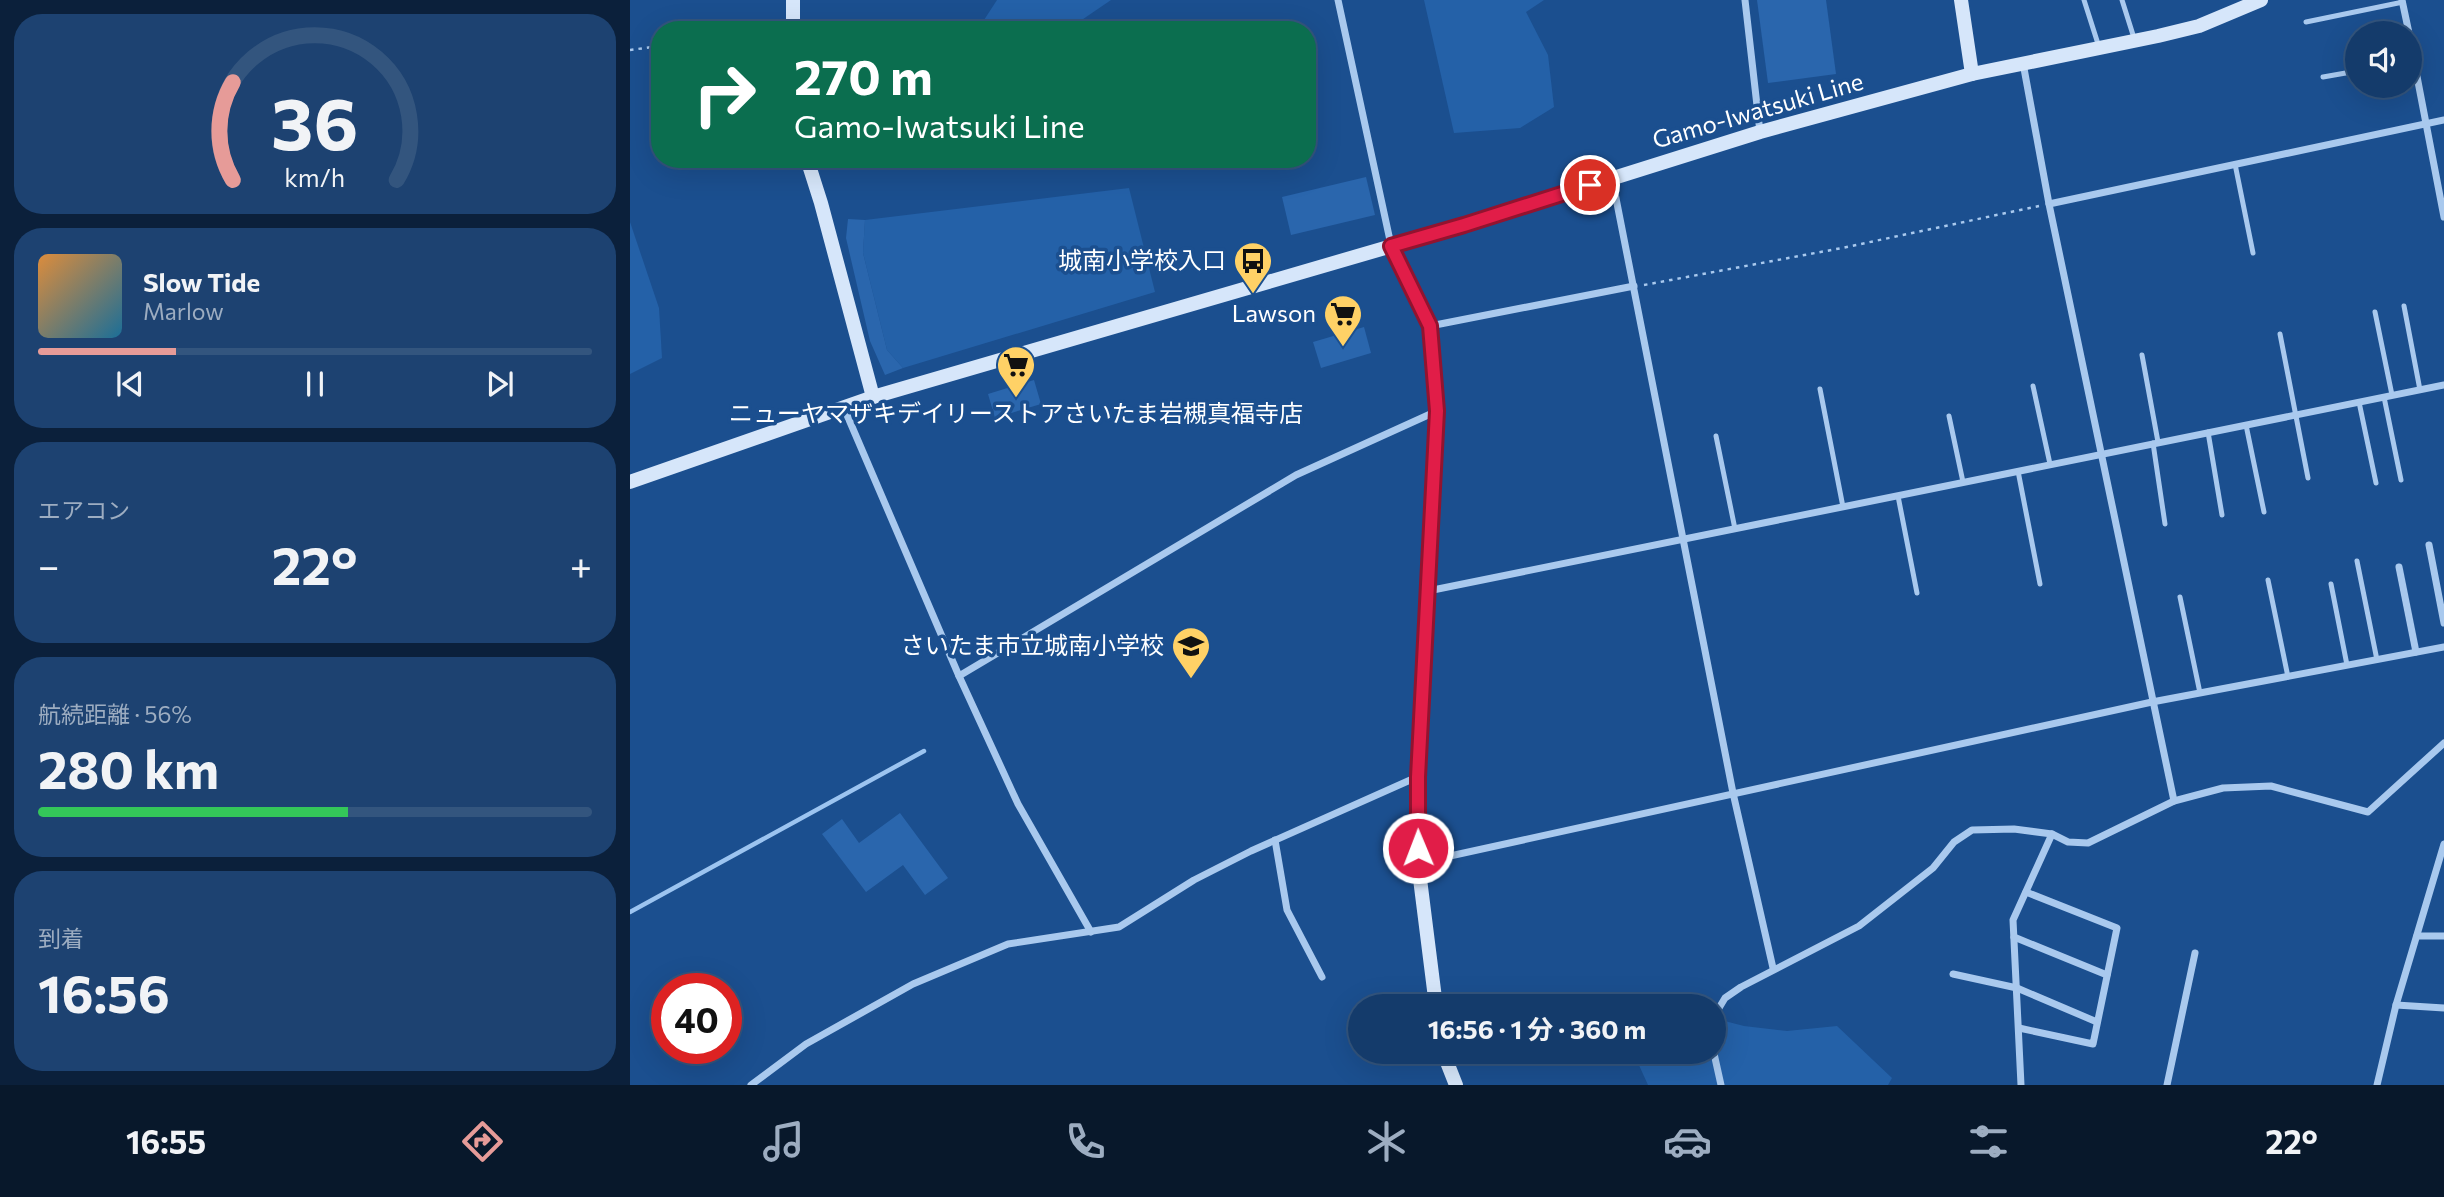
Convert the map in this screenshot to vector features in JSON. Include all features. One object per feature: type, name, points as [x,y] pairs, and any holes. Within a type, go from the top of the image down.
[{"type":"main road","points":[[793,0],[793,21]]},
{"type":"main road","points":[[1961,0],[1972,75]]},
{"type":"main road","name":"Gamo-Iwatsuki Line","points":[[630,482],[873,397],[1464,225],[1760,132],[1972,75],[2199,26],[2231,7],[2261,0]]},
{"type":"main road","points":[[810,168],[873,397]]},
{"type":"main road","points":[[1391,246],[1430,326],[1437,411],[1418,777],[1419,863],[1435,994]]},
{"type":"main road","points":[[1448,1064],[1456,1085]]},
{"type":"street","points":[[1338,0],[1391,246]]},
{"type":"street","points":[[1745,0],[1760,132]]},
{"type":"street","points":[[2403,1],[2407,21]]},
{"type":"street","points":[[2023,63],[2049,204],[2174,801]]},
{"type":"street","points":[[2420,98],[2444,217]]},
{"type":"street","points":[[2049,204],[2444,120]]},
{"type":"street","points":[[1612,178],[1733,793],[1773,968]]},
{"type":"street","points":[[1430,326],[1633,286]]},
{"type":"street","points":[[1428,591],[2444,385]]},
{"type":"street","points":[[844,406],[959,676],[1018,804],[1091,932]]},
{"type":"street","points":[[959,676],[1296,475],[1437,411]]},
{"type":"street","points":[[2429,545],[2444,623]]},
{"type":"street","points":[[2399,567],[2416,652]]},
{"type":"street","points":[[1419,863],[2152,702],[2444,647]]},
{"type":"street","points":[[1726,997],[1773,968],[1859,926],[1933,868],[1954,842],[1972,830],[2014,829],[2052,834],[2068,842],[2088,843],[2174,801],[2223,788],[2271,786],[2368,812],[2444,743]]},
{"type":"street","points":[[751,1085],[806,1044],[913,984],[1008,944],[1119,927],[1194,880],[1275,840],[1418,777]]},
{"type":"street","points":[[2021,1085],[2013,920],[2052,834]]},
{"type":"street","points":[[1275,840],[1287,911],[1322,977]]},
{"type":"street","points":[[2377,1085],[2396,1005],[2444,844]]},
{"type":"street","points":[[2019,1028],[2093,1044],[2117,928],[2026,892]]},
{"type":"street","points":[[2417,936],[2444,936]]},
{"type":"street","points":[[2014,937],[2108,975]]},
{"type":"street","points":[[2167,1085],[2195,953]]},
{"type":"street","points":[[1953,974],[2017,988],[2097,1022]]},
{"type":"street","points":[[2396,1005],[2444,1008]]},
{"type":"street","points":[[1716,1064],[1721,1085]]},
{"type":"lane","points":[[2084,0],[2100,48]]},
{"type":"lane","points":[[2122,0],[2135,41]]},
{"type":"lane","points":[[2306,22],[2403,1]]},
{"type":"lane","points":[[2323,78],[2345,73]]},
{"type":"lane","points":[[2235,164],[2253,253]]},
{"type":"lane","points":[[2404,306],[2420,390]]},
{"type":"lane","points":[[2375,312],[2401,480]]},
{"type":"lane","points":[[2280,334],[2308,478]]},
{"type":"lane","points":[[2142,355],[2165,524]]},
{"type":"lane","points":[[2033,386],[2050,464]]},
{"type":"lane","points":[[1820,389],[1843,507]]},
{"type":"lane","points":[[2359,402],[2376,484]]},
{"type":"lane","points":[[1949,416],[1963,482]]},
{"type":"lane","points":[[2246,425],[2264,512]]},
{"type":"lane","points":[[2208,432],[2222,515]]},
{"type":"lane","points":[[1716,436],[1735,529]]},
{"type":"lane","points":[[2018,471],[2040,584]]},
{"type":"lane","points":[[1898,496],[1917,593]]},
{"type":"lane","points":[[2357,561],[2377,660]]},
{"type":"lane","points":[[2268,580],[2288,677]]},
{"type":"lane","points":[[2331,584],[2347,665]]},
{"type":"lane","points":[[2180,597],[2200,693]]},
{"type":"path","points":[[630,50],[651,47]]},
{"type":"path","points":[[1633,286],[1842,248],[2049,204]]},
{"type":"shaded area","points":[[997,0],[1111,0],[1080,21],[984,20]]},
{"type":"shaded area","points":[[1424,0],[1544,0],[1526,12],[1548,55],[1554,107],[1520,128],[1454,133]]},
{"type":"shaded area","points":[[1129,188],[1155,292],[903,368],[887,350],[863,253],[865,220]]},
{"type":"shaded area","points":[[630,222],[659,308],[662,358],[630,374]]},
{"type":"shaded area","points":[[1726,1021],[1787,1031],[1837,1026],[1892,1078],[1888,1085],[1648,1085],[1638,1064],[1726,1064]]},
{"type":"building","points":[[1757,0],[1826,0],[1836,74],[1768,83]]},
{"type":"building","points":[[1366,177],[1375,215],[1291,235],[1282,197]]},
{"type":"building","points":[[848,219],[865,220],[863,253],[887,350],[903,368],[885,375],[870,341],[846,238]]},
{"type":"building","points":[[1364,327],[1371,353],[1321,368],[1313,342]]},
{"type":"building","points":[[1034,380],[1041,404],[995,418],[988,394]]},
{"type":"building","points":[[900,813],[948,878],[925,895],[903,865],[866,892],[822,834],[842,819],[859,843]]},
{"type":"waterway","points":[[630,912],[924,751]]},
{"type":"place","name":"城南小学校入口","points":[[1253,295]]},
{"type":"place","name":"Lawson","points":[[1343,348]]},
{"type":"place","name":"ニューヤマザキデイリーストアさいたま岩槻真福寺店","points":[[1016,399]]},
{"type":"place","name":"さいたま市立城南小学校","points":[[1191,680]]},
{"type":"route","points":[[1418,848],[1418,777],[1437,411],[1430,326],[1391,246],[1590,185]]}]
